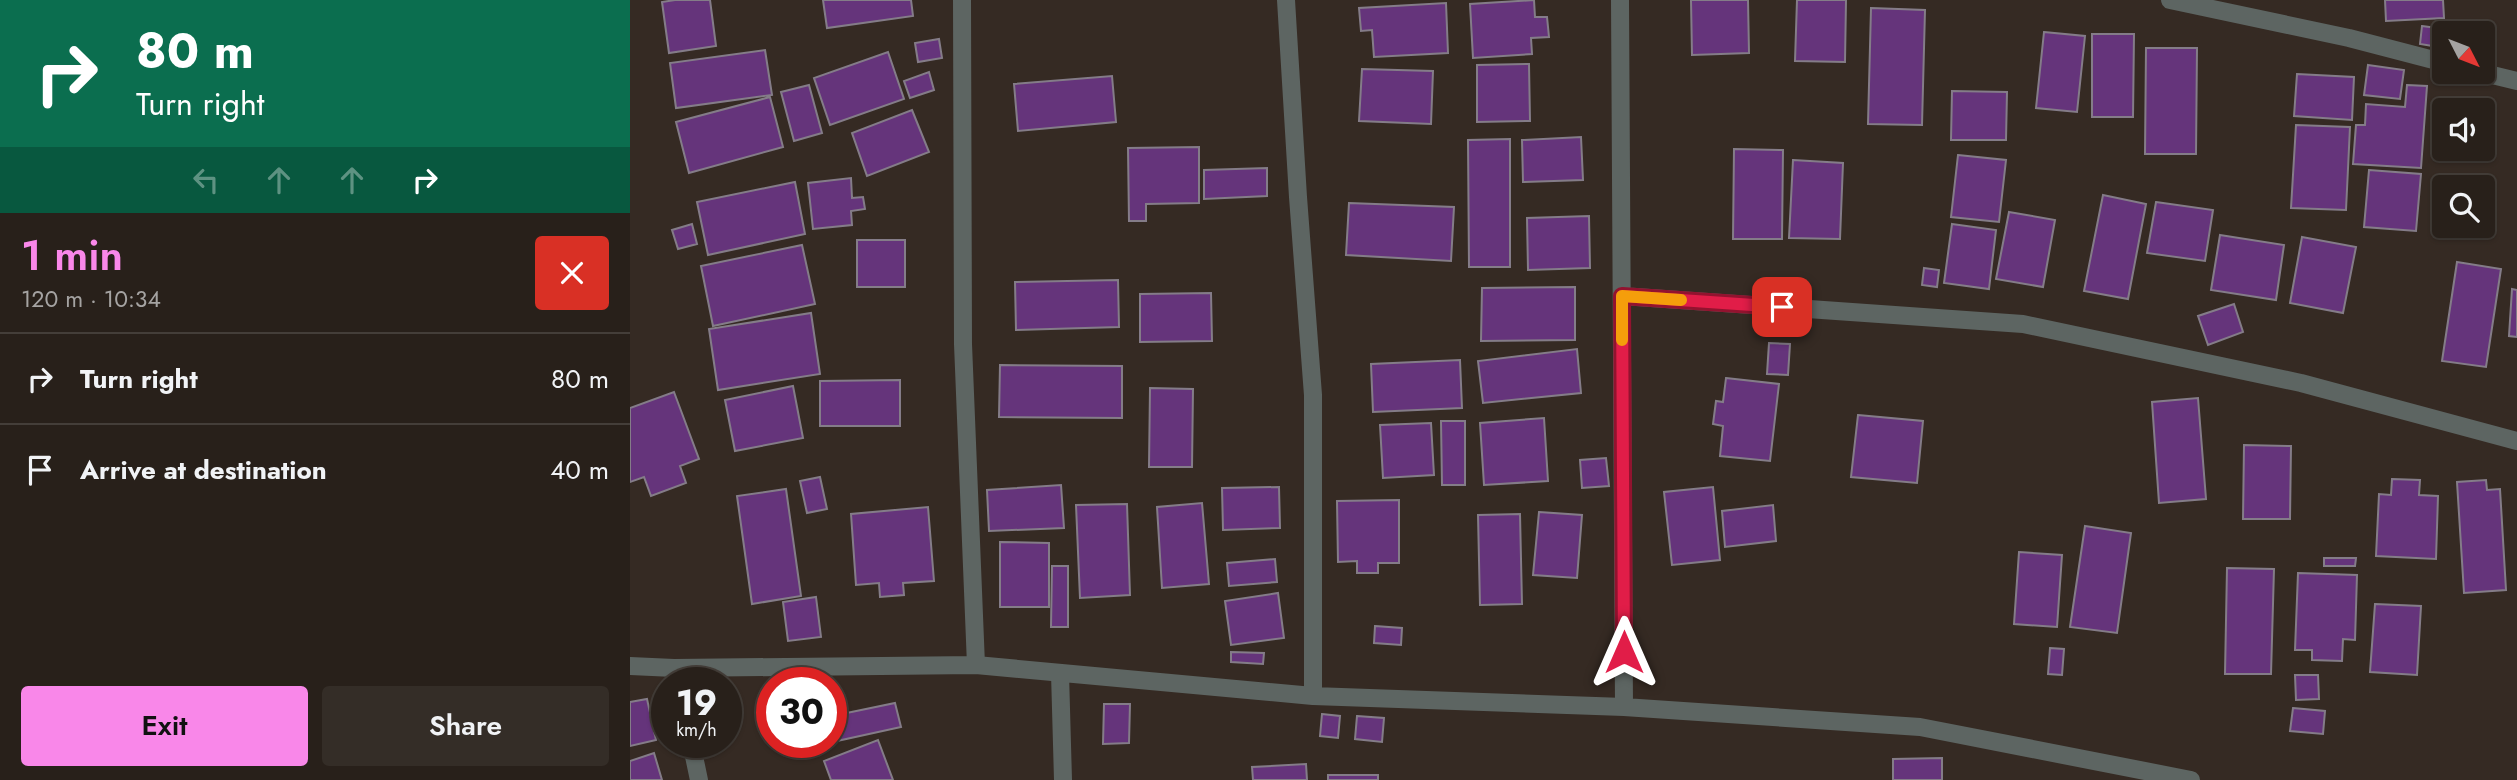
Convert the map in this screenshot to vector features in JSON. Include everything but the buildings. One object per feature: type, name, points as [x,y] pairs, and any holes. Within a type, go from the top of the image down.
[{"type":"street","points":[[962,0],[963,344],[976,665]]},
{"type":"street","points":[[1286,0],[1313,395],[1313,696]]},
{"type":"street","points":[[1620,0],[1624,706]]},
{"type":"street","points":[[2170,0],[2350,38],[2432,60]]},
{"type":"street","points":[[2496,76],[2517,81]]},
{"type":"street","points":[[1622,296],[2023,324],[2301,383],[2517,441]]},
{"type":"street","points":[[742,673],[976,665],[1313,696],[1624,706],[1920,727],[2191,780]]},
{"type":"street","points":[[630,666],[651,670]]},
{"type":"street","points":[[1060,673],[1063,780]]},
{"type":"street","points":[[694,758],[699,780]]},
{"type":"slow traffic","points":[[1622,340],[1622,296],[1681,300]]},
{"type":"route","points":[[1624,652],[1622,296],[1782,307]]}]
